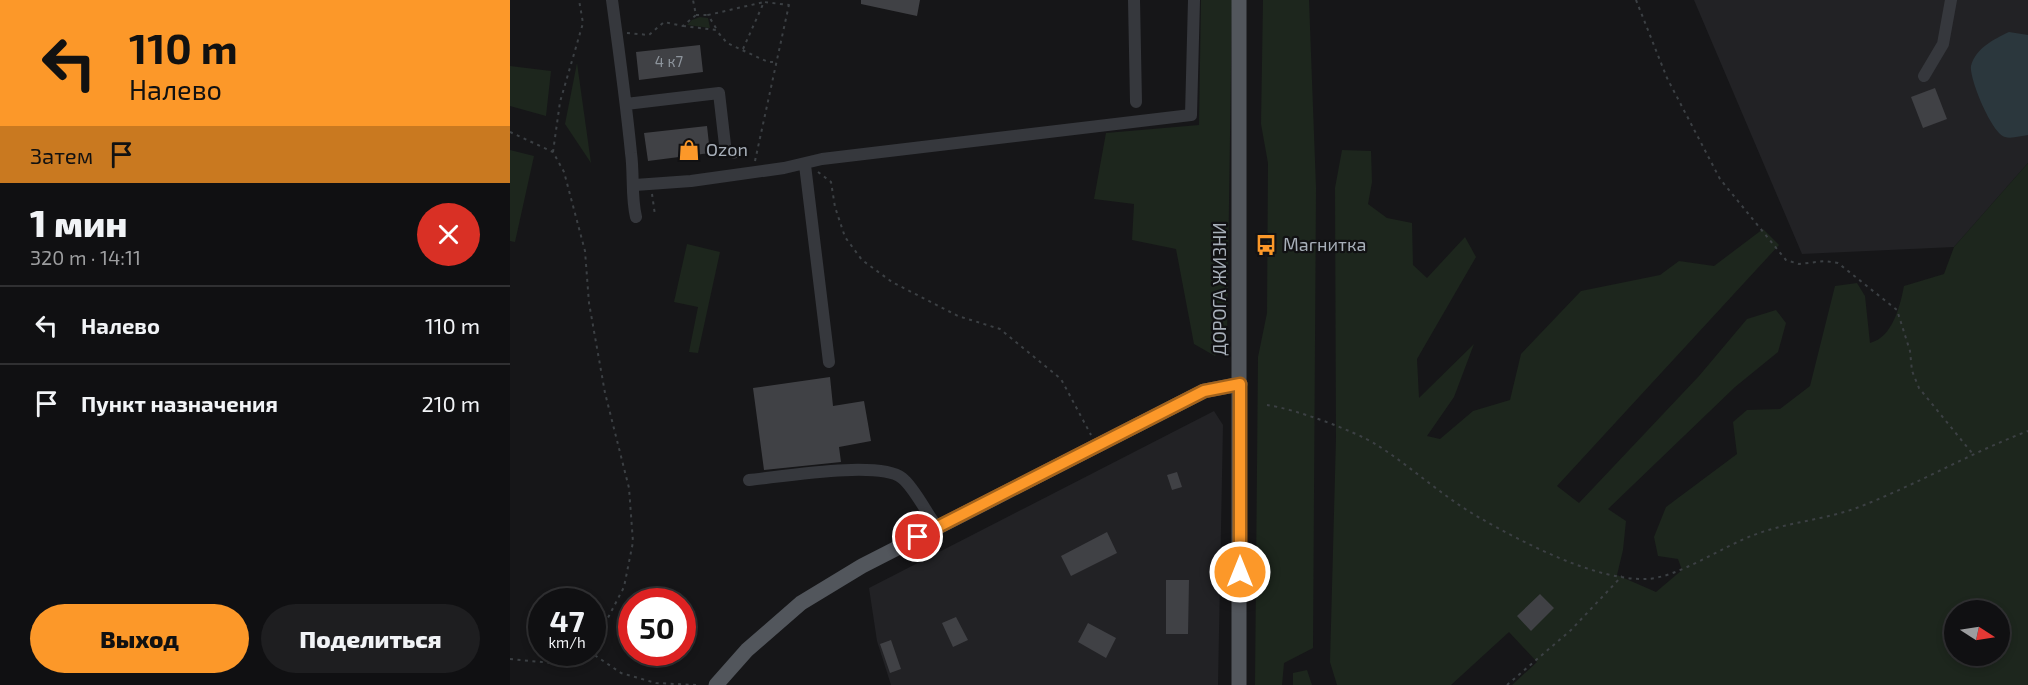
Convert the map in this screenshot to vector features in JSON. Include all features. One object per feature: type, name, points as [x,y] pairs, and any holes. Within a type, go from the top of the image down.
[{"type":"main road","name":"ДОРОГА ЖИЗНИ","points":[[1239,0],[1239,685]]},
{"type":"main road","points":[[716,685],[747,650],[801,603],[862,566],[1096,444],[1204,391],[1240,384]]},
{"type":"street","points":[[612,0],[635,185],[633,201],[636,217]]},
{"type":"street","points":[[1134,0],[1136,102]]},
{"type":"street","points":[[635,185],[691,181],[805,165],[833,158],[1191,115],[1194,0]]},
{"type":"street","points":[[1924,76],[1943,44],[1951,0]]},
{"type":"street","points":[[626,104],[719,93],[725,146]]},
{"type":"street","points":[[805,165],[829,362]]},
{"type":"street","points":[[749,480],[865,469],[885,470],[902,478],[937,527]]},
{"type":"path","points":[[553,152],[560,102],[583,23],[579,0]]},
{"type":"path","points":[[693,0],[696,15]]},
{"type":"path","points":[[752,172],[790,0]]},
{"type":"path","points":[[1636,0],[1667,78],[1720,179],[1786,260],[1799,264],[1825,261],[1838,263],[1897,310],[1910,351],[1912,371],[1919,388],[1973,453]]},
{"type":"path","points":[[683,26],[696,15],[708,15],[764,2],[789,5]]},
{"type":"path","points":[[742,49],[764,2]]},
{"type":"path","points":[[708,15],[716,30],[727,43],[768,62],[777,62]]},
{"type":"path","points":[[625,33],[649,35],[664,22],[716,30]]},
{"type":"path","points":[[510,132],[553,152],[564,172],[585,251],[589,303],[605,393],[628,488],[633,542],[624,586],[606,621]]},
{"type":"path","points":[[805,165],[831,182],[835,207],[845,237],[862,260],[892,282],[958,316],[1000,329],[1060,379],[1096,444]]},
{"type":"path","points":[[652,194],[655,215]]},
{"type":"path","points":[[1267,405],[1354,434],[1377,445],[1456,504],[1509,535],[1582,566],[1645,579],[1663,576],[1754,535],[1858,507],[1973,453],[2028,431]]},
{"type":"path","points":[[1507,685],[1571,630],[1622,576]]},
{"type":"path","points":[[510,659],[528,661]]},
{"type":"path","points":[[606,663],[621,673],[656,683],[696,685]]},
{"type":"shaded area","points":[[1201,0],[1232,0],[1227,340],[1215,356],[1194,344],[1176,249],[1132,240],[1134,204],[1094,199],[1106,133],[1199,125]]},
{"type":"shaded area","points":[[1263,0],[1309,0],[1316,188],[1313,648],[1284,663],[1282,685],[1255,685],[1258,357],[1267,313],[1268,163],[1261,124]]},
{"type":"shaded area","points":[[1694,0],[2028,0],[2028,163],[1954,247],[1802,254]]},
{"type":"shaded area","points":[[700,17],[708,18],[710,28],[687,25],[692,20]]},
{"type":"shaded area","points":[[2009,32],[2028,35],[2028,135],[2010,138],[2000,134],[1988,116],[1971,72],[1973,60],[1977,54],[1991,41]]},
{"type":"shaded area","points":[[577,63],[591,163],[565,124]]},
{"type":"shaded area","points":[[510,66],[551,71],[546,116],[510,106]]},
{"type":"shaded area","points":[[510,150],[534,156],[515,242],[510,241]]},
{"type":"shaded area","points":[[1342,150],[1371,151],[1372,182],[1368,204],[1387,218],[1412,223],[1413,265],[1427,278],[1465,237],[1476,257],[1417,359],[1419,398],[1474,344],[1454,397],[1427,436],[1440,439],[1473,411],[1510,400],[1521,354],[1581,291],[1660,275],[1679,261],[1714,266],[1763,229],[1779,245],[1557,486],[1579,503],[1699,376],[1747,319],[1776,310],[1786,323],[1778,352],[1735,387],[1608,509],[1626,521],[1623,550],[1617,575],[1656,592],[1682,570],[1678,559],[1658,556],[1654,537],[1666,507],[1737,454],[1733,422],[1747,410],[1780,409],[1810,386],[1835,286],[1857,283],[1865,296],[1870,343],[1878,340],[1890,328],[1894,320],[1904,286],[1944,274],[1954,247],[2028,163],[2028,685],[1512,685],[1537,662],[1509,632],[1451,685],[1337,685],[1330,662],[1336,438],[1335,188]]},
{"type":"shaded area","points":[[687,244],[720,252],[698,353],[689,352],[698,307],[674,302]]},
{"type":"shaded area","points":[[1214,411],[1223,425],[1218,685],[891,685],[877,641],[869,588]]},
{"type":"shaded area","points":[[1307,670],[1312,685],[1293,685],[1293,673]]},
{"type":"building","points":[[861,0],[920,0],[917,16],[861,4]]},
{"type":"building","points":[[700,45],[703,72],[639,80],[636,52]]},
{"type":"building","points":[[1935,88],[1947,119],[1923,128],[1911,97]]},
{"type":"building","points":[[707,126],[710,153],[648,161],[644,133]]},
{"type":"building","points":[[734,148],[738,149],[738,157],[734,158],[730,157],[729,153],[730,149]]},
{"type":"building","points":[[830,377],[833,406],[864,401],[871,441],[839,447],[841,462],[764,470],[753,388]]},
{"type":"building","points":[[1177,472],[1182,487],[1172,490],[1167,475]]},
{"type":"building","points":[[1107,532],[1117,553],[1071,576],[1061,556]]},
{"type":"building","points":[[1166,580],[1189,580],[1188,634],[1166,634]]},
{"type":"building","points":[[1540,594],[1554,608],[1531,631],[1517,616]]},
{"type":"building","points":[[956,617],[968,640],[953,647],[942,623]]},
{"type":"building","points":[[1088,623],[1116,638],[1106,658],[1078,642]]},
{"type":"building","points":[[891,640],[901,669],[890,673],[880,644]]},
{"type":"place","name":"Ozon","points":[[689,150]]},
{"type":"place","name":"Магнитка","points":[[1266,245]]},
{"type":"route","points":[[918,537],[1204,391],[1224,385],[1240,384],[1240,572]]}]
